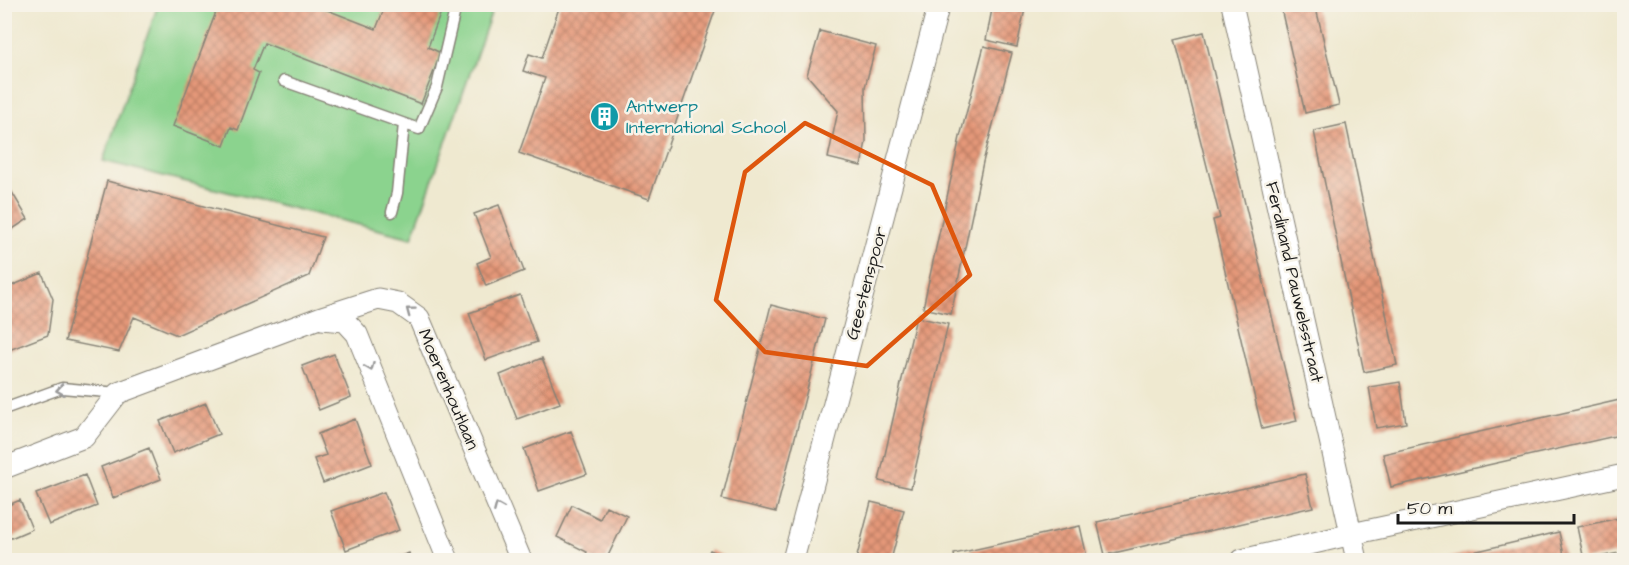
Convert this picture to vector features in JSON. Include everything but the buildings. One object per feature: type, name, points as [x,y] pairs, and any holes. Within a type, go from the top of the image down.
[{"type":"street","name":"Geestenspoor","points":[[792,561],[939,4]]},
{"type":"street","name":"Ferdinand Pauwelsstraat","points":[[1232,4],[1357,561]]},
{"type":"street","name":"Moerenhoutlaan","points":[[118,393],[319,318],[378,299],[398,303],[419,318],[521,561]]},
{"type":"street","points":[[319,318],[345,321],[357,334],[448,561]]},
{"type":"street","points":[[4,468],[84,437],[118,393]]},
{"type":"street","points":[[1242,561],[1352,534],[1624,475]]},
{"type":"lane","points":[[284,81],[419,129],[437,87],[458,4]]},
{"type":"lane","points":[[392,212],[397,193],[404,124]]},
{"type":"lane","name":"Moerenhoutlaan","points":[[4,409],[62,388],[118,393]]},
{"type":"highlighted area","points":[[805,123],[932,185],[970,275],[867,366],[765,352],[716,300],[745,172]]},
{"type":"green space","points":[[158,5],[494,5],[412,238],[103,161]]},
{"type":"place","name":"Antwerp International School","points":[[605,116]]}]
